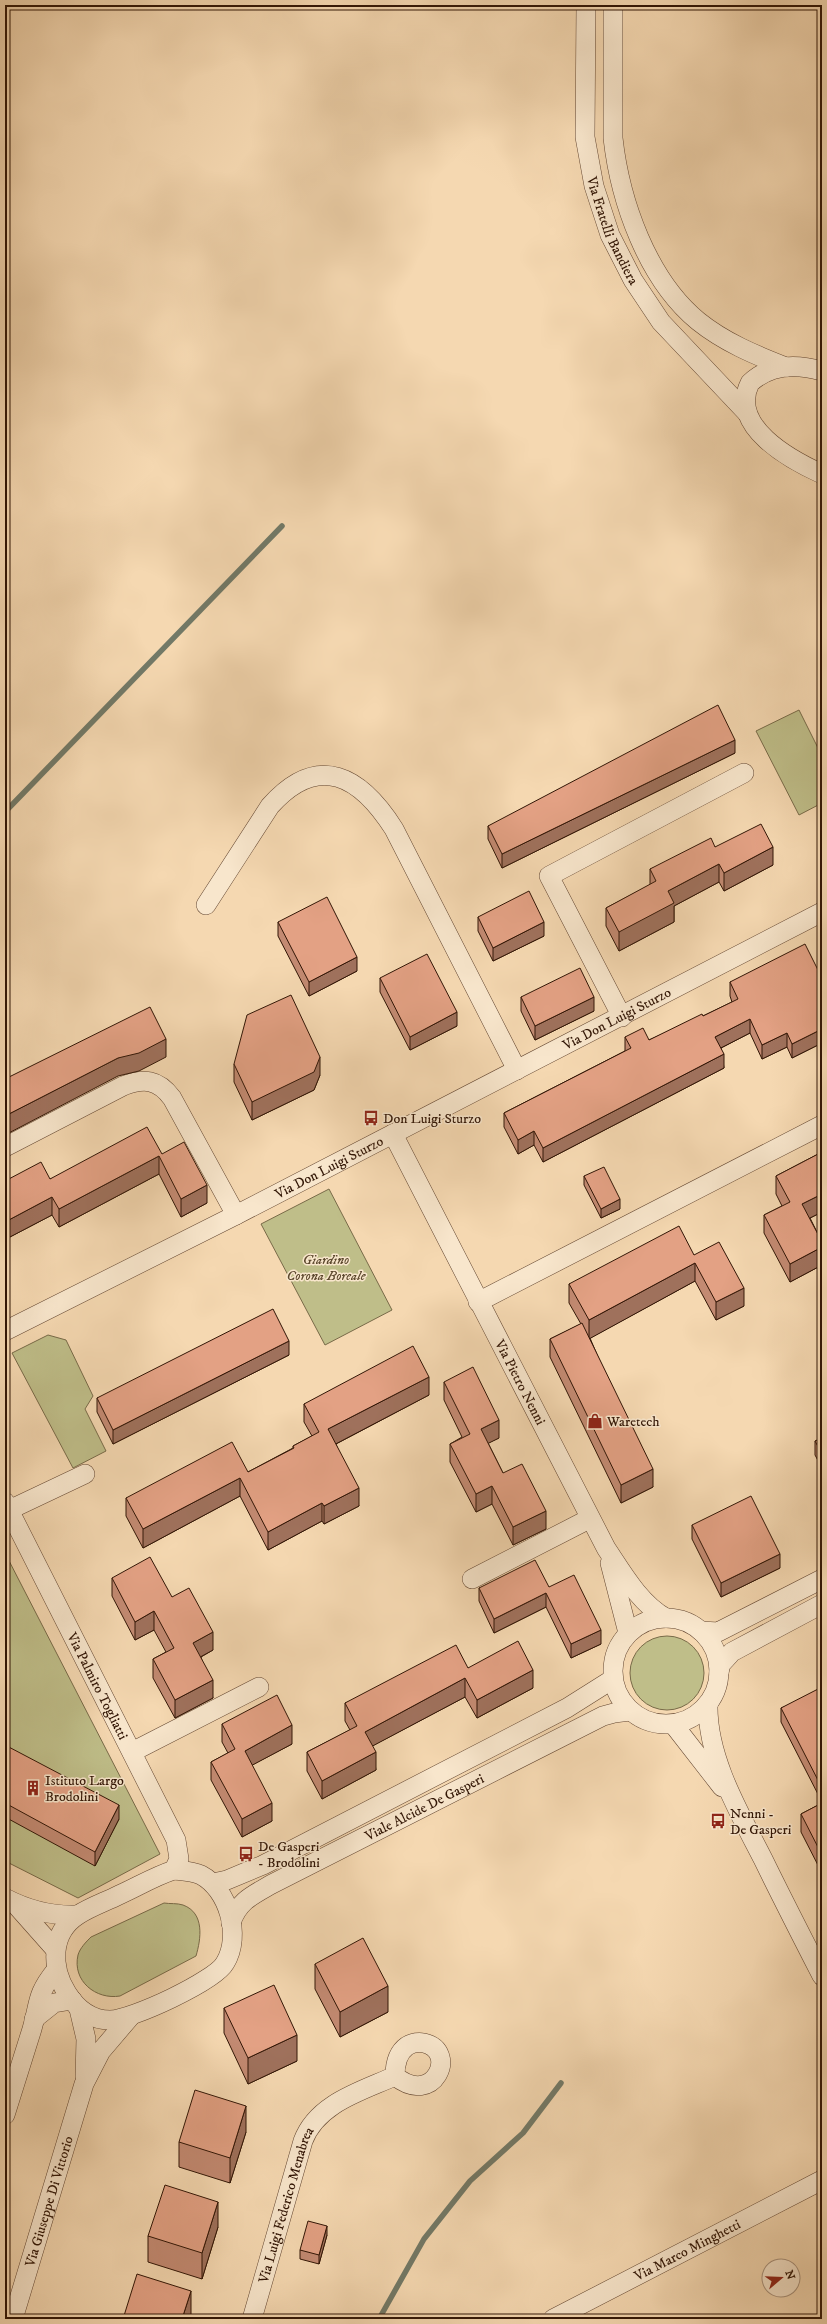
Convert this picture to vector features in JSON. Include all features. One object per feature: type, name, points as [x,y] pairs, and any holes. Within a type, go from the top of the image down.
[{"type":"street","name":"Via Fratelli Bandiera","points":[[586,5],[585,136],[594,186],[610,234],[633,280],[661,322],[747,413],[759,432],[774,447],[822,474]]},
{"type":"street","name":"Via Fratelli Bandiera","points":[[613,5],[612,138],[615,159],[626,203],[643,246],[667,286],[697,320],[713,332],[754,354],[786,367]]},
{"type":"street","name":"Via Fratelli Bandiera","points":[[747,413],[745,398],[750,383],[770,370],[801,366],[822,371]]},
{"type":"street","points":[[622,1016],[549,876],[744,773]]},
{"type":"street","points":[[206,905],[270,806],[282,794],[296,784],[318,776],[333,776],[348,780],[369,796],[394,829],[517,1070]]},
{"type":"street","name":"Via Don Luigi Sturzo","points":[[5,1331],[236,1215],[822,912]]},
{"type":"street","points":[[5,1147],[123,1086],[139,1080],[148,1080],[162,1086],[172,1098],[236,1215]]},
{"type":"street","points":[[478,1302],[822,1125]]},
{"type":"street","name":"Via Pietro Nenni","points":[[393,1134],[589,1519],[606,1548],[645,1602],[654,1611],[666,1618]]},
{"type":"street","points":[[7,1506],[85,1474]]},
{"type":"street","name":"Via Palmiro Togliatti","points":[[7,1506],[178,1844],[179,1858],[174,1870]]},
{"type":"street","points":[[472,1579],[589,1519]]},
{"type":"street","points":[[606,1548],[628,1633]]},
{"type":"street","points":[[701,1631],[718,1632],[822,1579]]},
{"type":"street","points":[[822,1604],[732,1652],[720,1664],[717,1686],[708,1705],[708,1723],[712,1745],[734,1802],[822,1976]]},
{"type":"street","points":[[708,1705],[692,1718],[673,1724],[655,1724],[638,1717],[630,1712],[619,1697],[612,1679],[615,1654],[628,1633],[646,1621],[666,1618],[685,1621],[701,1631],[715,1650],[719,1672]]},
{"type":"street","name":"Viale Alcide De Gasperi","points":[[213,1883],[227,1880],[263,1865],[567,1708],[612,1679]]},
{"type":"street","points":[[132,1752],[259,1687]]},
{"type":"street","name":"Viale Alcide De Gasperi","points":[[231,1923],[234,1913],[243,1901],[272,1884],[603,1716],[614,1712],[630,1712]]},
{"type":"street","points":[[673,1724],[734,1802]]},
{"type":"street","points":[[10,1901],[41,1912],[59,1916],[77,1915],[174,1870],[194,1872],[213,1883],[226,1905],[231,1923],[232,1942],[225,1964],[201,1982],[130,2017],[102,2020],[76,2005],[54,2003],[34,2019]]},
{"type":"street","points":[[10,1901],[55,1949]]},
{"type":"street","points":[[5,2115],[34,2019],[37,2003],[43,1986],[56,1970],[55,1949],[63,1931],[77,1915]]},
{"type":"street","name":"Via Giuseppe Di Vittorio","points":[[56,1970],[76,2005],[84,2025],[86,2048],[84,2084]]},
{"type":"street","name":"Via Giuseppe Di Vittorio","points":[[13,2319],[84,2084],[102,2051],[130,2017]]},
{"type":"street","name":"Via Luigi Federico Menabrea","points":[[252,2319],[305,2136],[316,2119],[337,2103],[395,2076]]},
{"type":"street","name":"Via Marco Minghetti","points":[[553,2319],[822,2180]]},
{"type":"green space","points":[[799,710],[822,756],[822,803],[799,815],[756,731]]},
{"type":"green space","name":"Giardino Corona Boreale","points":[[329,1189],[392,1310],[325,1345],[261,1224]]},
{"type":"green space","points":[[48,1335],[66,1340],[93,1396],[85,1409],[106,1451],[73,1468],[12,1353]]},
{"type":"green space","points":[[5,1553],[160,1854],[78,1898],[5,1861]]},
{"type":"green space","points":[[667,1636],[681,1639],[693,1647],[701,1659],[704,1673],[701,1687],[693,1699],[681,1707],[667,1710],[653,1707],[641,1699],[633,1687],[630,1673],[633,1659],[641,1647],[653,1639]]},
{"type":"green space","points":[[164,1903],[183,1905],[195,1914],[200,1927],[196,1956],[120,1996],[102,1995],[88,1987],[82,1980],[77,1964],[79,1952],[85,1943],[91,1937]]},
{"type":"building","points":[[718,705],[735,740],[502,854],[488,826]]},
{"type":"building","points":[[761,824],[773,847],[724,873],[719,864],[668,891],[674,903],[619,932],[606,908],[656,881],[650,869],[711,838],[715,847]]},
{"type":"building","points":[[529,891],[544,922],[493,948],[478,917]]},
{"type":"building","points":[[327,897],[357,957],[309,982],[278,922]]},
{"type":"building","points":[[805,944],[822,978],[822,1029],[792,1044],[787,1033],[762,1045],[750,1019],[715,1037],[724,1054],[543,1148],[534,1131],[518,1140],[504,1113],[631,1048],[625,1037],[643,1028],[649,1040],[702,1014],[703,1016],[738,999],[730,982]]},
{"type":"building","points":[[427,954],[457,1012],[410,1037],[380,978]]},
{"type":"building","points":[[580,968],[594,997],[535,1026],[521,997]]},
{"type":"building","points":[[291,995],[320,1057],[314,1072],[252,1102],[234,1064],[247,1015]]},
{"type":"building","points":[[150,1007],[166,1039],[139,1053],[118,1058],[5,1116],[5,1079]]},
{"type":"building","points":[[147,1127],[162,1154],[184,1142],[207,1185],[181,1199],[159,1156],[59,1209],[52,1197],[5,1222],[5,1181],[41,1162],[50,1179]]},
{"type":"building","points":[[822,1152],[822,1194],[802,1204],[822,1242],[822,1247],[790,1264],[764,1215],[790,1202],[776,1176]]},
{"type":"building","points":[[604,1167],[620,1199],[601,1209],[584,1176]]},
{"type":"building","points":[[679,1226],[694,1255],[719,1242],[744,1288],[716,1302],[695,1263],[589,1320],[569,1284]]},
{"type":"building","points":[[5,1227],[8,1234],[5,1236]]},
{"type":"building","points":[[273,1309],[289,1341],[113,1430],[97,1398]]},
{"type":"building","points":[[582,1323],[653,1469],[621,1485],[550,1339]]},
{"type":"building","points":[[413,1346],[429,1377],[328,1429],[359,1488],[324,1506],[322,1503],[268,1532],[240,1478],[143,1529],[126,1498],[232,1442],[248,1472],[294,1448],[293,1446],[319,1432],[304,1404]]},
{"type":"building","points":[[473,1367],[499,1420],[481,1429],[503,1473],[522,1464],[546,1511],[513,1527],[492,1486],[476,1494],[450,1444],[470,1434],[444,1382]]},
{"type":"building","points":[[822,1438],[822,1454],[815,1441]]},
{"type":"building","points":[[751,1496],[780,1554],[721,1583],[692,1525]]},
{"type":"building","points":[[150,1557],[172,1597],[189,1588],[213,1632],[193,1643],[213,1680],[175,1700],[153,1659],[174,1648],[154,1611],[135,1622],[112,1578]]},
{"type":"building","points":[[535,1560],[549,1587],[574,1575],[601,1630],[571,1644],[546,1593],[494,1619],[479,1588]]},
{"type":"building","points":[[518,1641],[533,1670],[477,1700],[465,1678],[365,1732],[376,1752],[322,1781],[307,1752],[357,1726],[345,1703],[456,1645],[468,1668]]},
{"type":"building","points":[[820,1688],[822,1693],[822,1788],[781,1708]]},
{"type":"building","points":[[277,1695],[292,1725],[245,1751],[272,1803],[242,1819],[211,1762],[235,1749],[222,1724]]},
{"type":"building","name":"Istituto Largo Brodolini","points":[[5,1745],[119,1805],[95,1852],[5,1803]]},
{"type":"building","points":[[822,1803],[822,1855],[801,1814]]},
{"type":"building","points":[[363,1938],[388,1986],[340,2012],[315,1964]]},
{"type":"building","points":[[274,1985],[297,2035],[248,2058],[224,2008]]},
{"type":"building","points":[[195,2090],[246,2106],[230,2158],[179,2142]]},
{"type":"building","points":[[165,2185],[218,2202],[202,2253],[148,2236]]},
{"type":"building","points":[[308,2221],[327,2226],[319,2255],[300,2250]]},
{"type":"building","points":[[137,2274],[191,2291],[182,2319],[123,2319]]},
{"type":"waterway","points":[[5,812],[282,526]]},
{"type":"waterway","points":[[379,2319],[424,2239],[470,2181],[523,2133],[561,2083]]},
{"type":"place","name":"Don Luigi Sturzo","points":[[371,1118]]},
{"type":"place","name":"Waretech","points":[[595,1421]]},
{"type":"place","name":"Istituto Largo Brodolini","points":[[33,1788]]},
{"type":"place","name":"Nenni - De Gasperi","points":[[718,1821]]},
{"type":"place","name":"De Gasperi - Brodolini","points":[[246,1854]]}]
